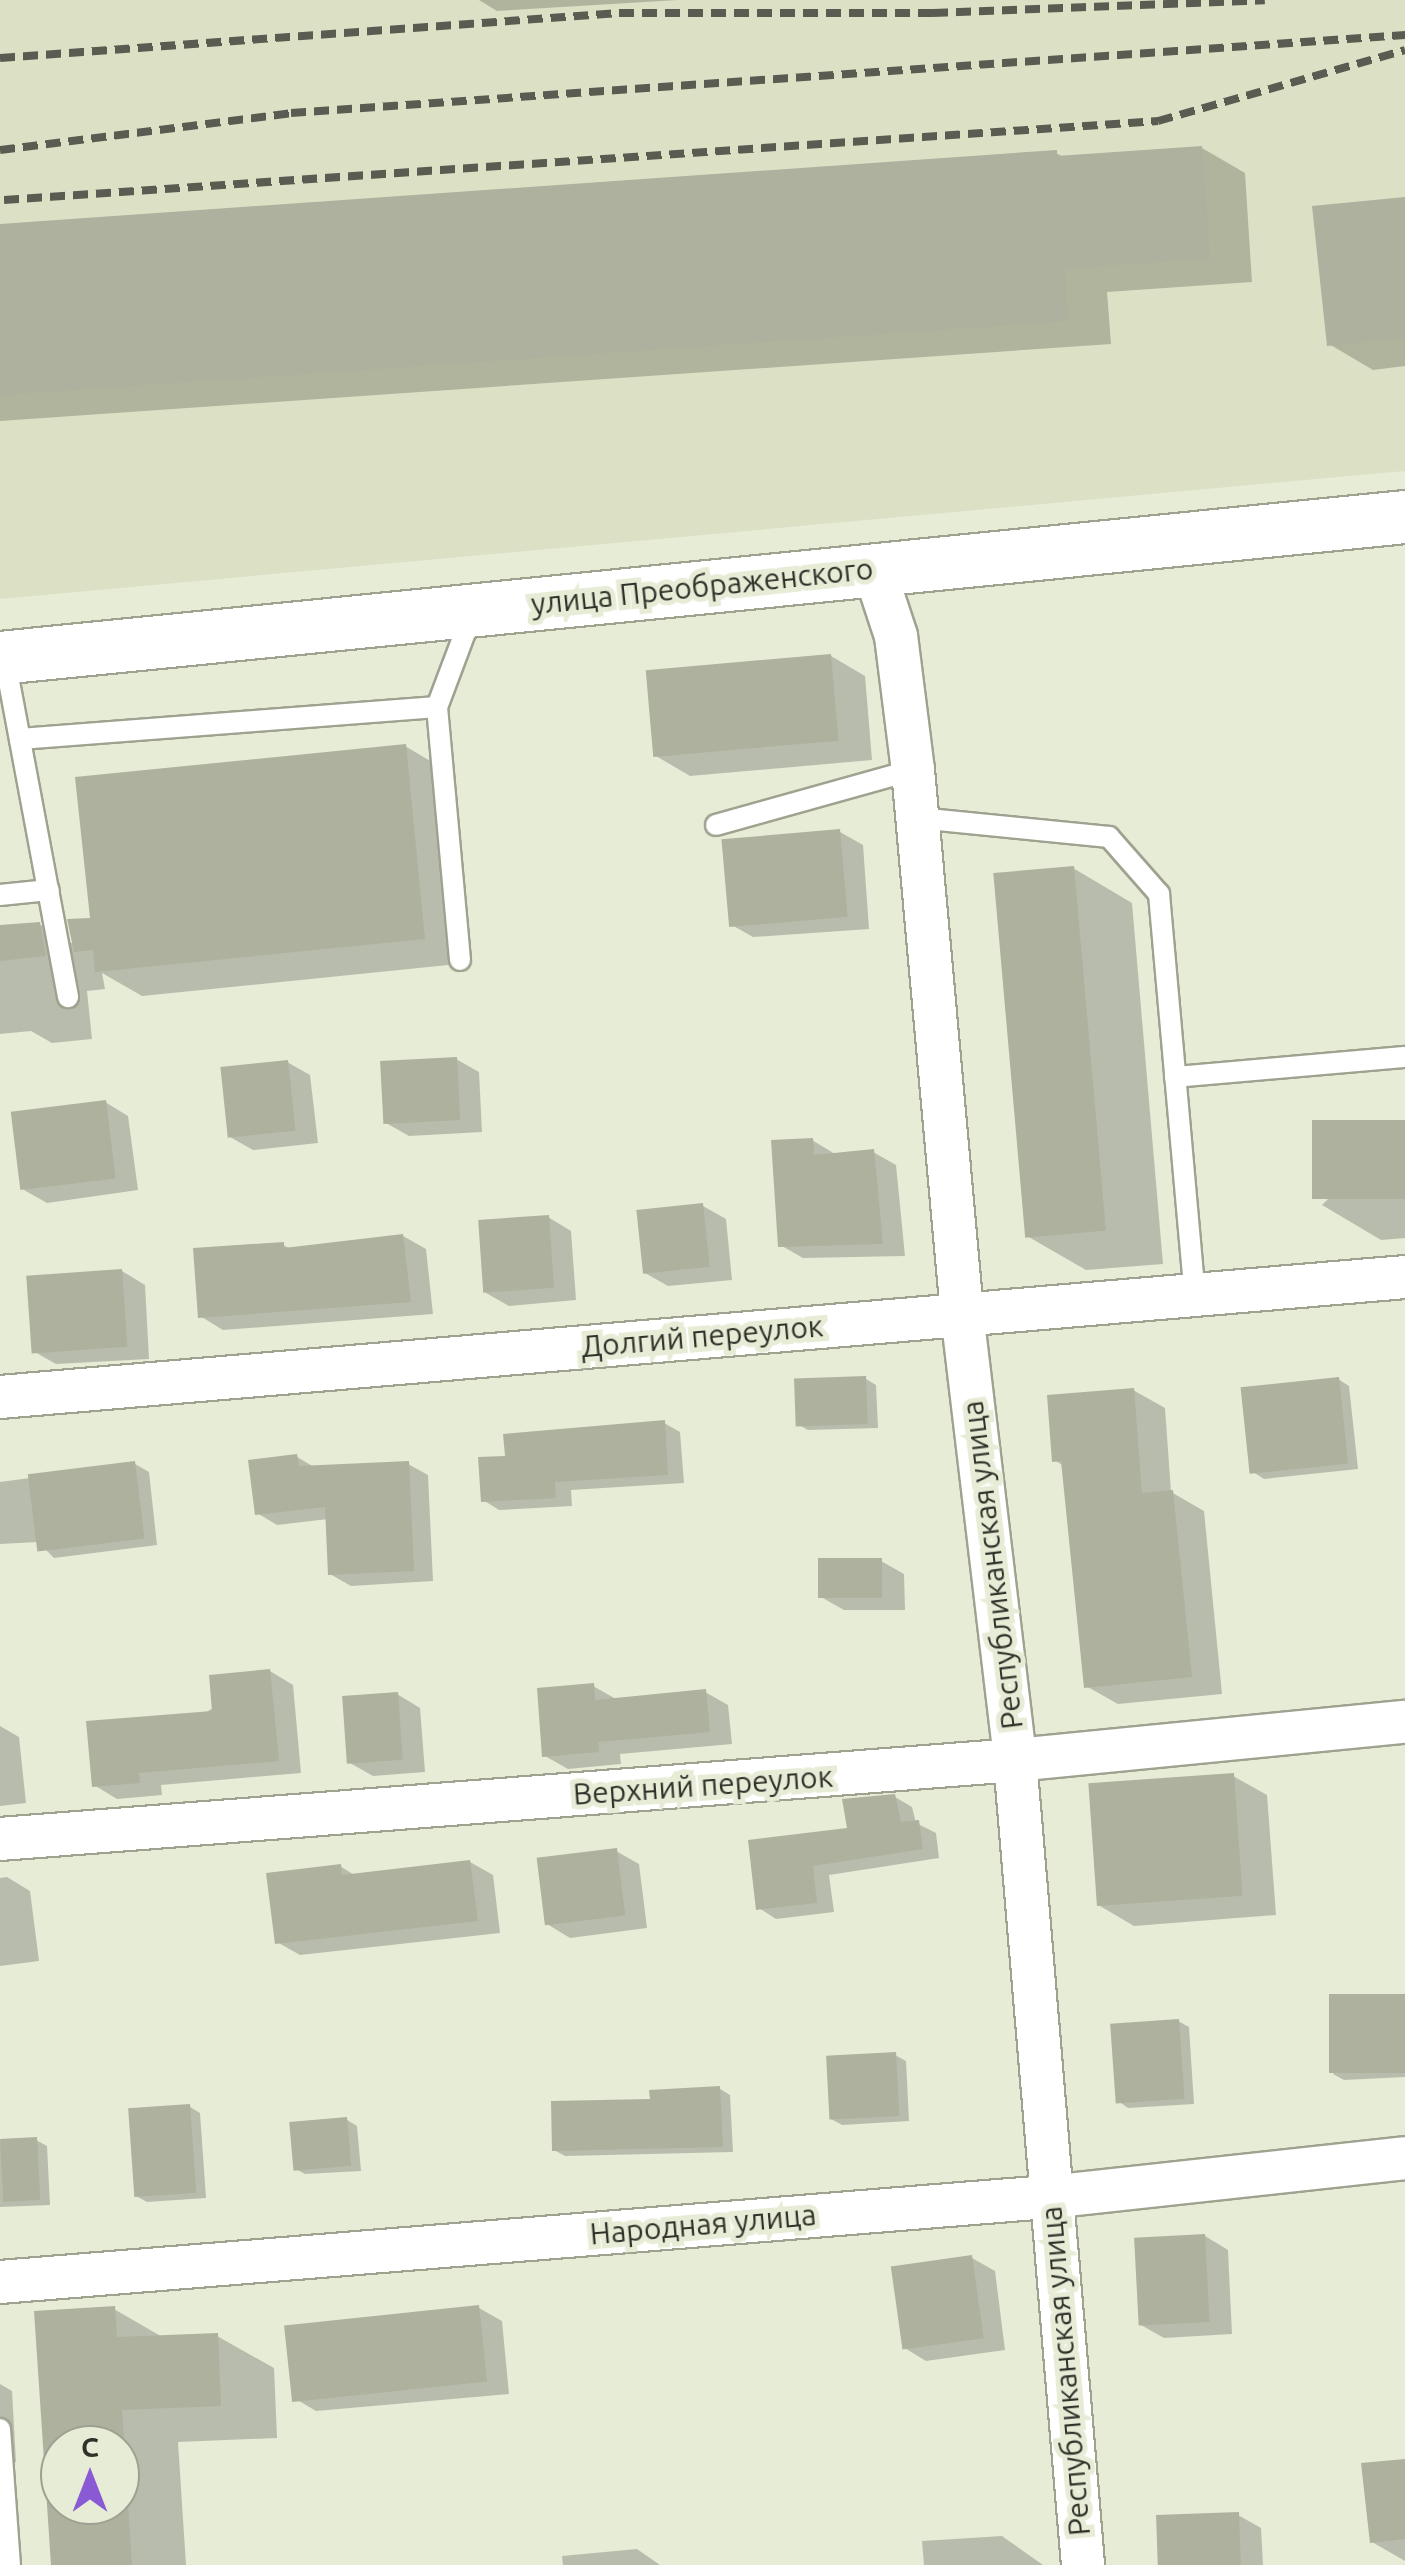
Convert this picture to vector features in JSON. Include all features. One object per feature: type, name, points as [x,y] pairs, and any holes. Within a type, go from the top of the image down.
[{"type":"street","name":"улица Преображенского","points":[[2,658],[1405,517]]},
{"type":"street","name":"Республиканская улица","points":[[874,569],[896,636],[914,770],[962,1314],[1015,1760],[1048,2197],[1083,2565]]},
{"type":"street","name":"Долгий переулок","points":[[0,1396],[1405,1276]]},
{"type":"street","name":"Верхний переулок","points":[[0,1839],[1015,1760],[1405,1722]]},
{"type":"street","name":"Народная улица","points":[[0,2282],[1048,2197],[1405,2158]]},
{"type":"lane","points":[[460,960],[437,707],[473,610]]},
{"type":"lane","points":[[2,658],[68,997]]},
{"type":"lane","points":[[20,739],[437,707]]},
{"type":"lane","points":[[716,825],[914,770]]},
{"type":"lane","points":[[918,818],[1108,837],[1159,894],[1195,1294]]},
{"type":"lane","points":[[0,895],[49,890]]},
{"type":"lane","points":[[1175,1078],[1405,1057]]},
{"type":"lane","points":[[0,2429],[10,2565]]},
{"type":"shaded area","points":[[0,0],[1405,0],[1405,471],[0,599]]},
{"type":"building","points":[[1202,146],[1210,259],[1065,268],[1068,321],[0,395],[0,224],[1057,150],[1057,156]]},
{"type":"building","points":[[1405,197],[1405,338],[1327,346],[1312,206]]},
{"type":"building","points":[[831,654],[839,741],[653,757],[646,670]]},
{"type":"building","points":[[406,744],[425,939],[95,972],[93,950],[74,952],[67,919],[90,918],[75,777]]},
{"type":"building","points":[[840,829],[848,917],[729,927],[721,839]]},
{"type":"building","points":[[1074,866],[1106,1231],[1025,1238],[993,873]]},
{"type":"building","points":[[40,922],[46,956],[0,961],[0,925]]},
{"type":"building","points":[[457,1057],[460,1120],[383,1124],[380,1061]]},
{"type":"building","points":[[288,1060],[295,1131],[228,1138],[220,1067]]},
{"type":"building","points":[[106,1100],[116,1178],[20,1190],[11,1112]]},
{"type":"building","points":[[1312,1120],[1405,1120],[1405,1199],[1312,1199]]},
{"type":"building","points":[[813,1138],[814,1155],[874,1149],[883,1244],[778,1247],[771,1140]]},
{"type":"building","points":[[703,1203],[710,1267],[643,1274],[636,1210]]},
{"type":"building","points":[[549,1215],[554,1288],[483,1293],[478,1220]]},
{"type":"building","points":[[403,1234],[411,1302],[198,1318],[193,1248],[284,1242],[284,1248]]},
{"type":"building","points":[[122,1269],[127,1347],[32,1354],[26,1276]]},
{"type":"building","points":[[866,1376],[868,1424],[796,1426],[794,1379]]},
{"type":"building","points":[[1339,1377],[1348,1464],[1250,1474],[1241,1387]]},
{"type":"building","points":[[1134,1388],[1142,1493],[1173,1490],[1192,1677],[1084,1688],[1061,1461],[1052,1462],[1047,1395]]},
{"type":"building","points":[[665,1420],[668,1475],[555,1482],[556,1498],[481,1502],[478,1457],[505,1456],[503,1434]]},
{"type":"building","points":[[297,1454],[299,1466],[409,1461],[414,1571],[328,1575],[325,1507],[255,1515],[248,1460]]},
{"type":"building","points":[[135,1461],[145,1538],[37,1552],[28,1474]]},
{"type":"building","points":[[818,1558],[882,1558],[882,1598],[818,1598]]},
{"type":"building","points":[[270,1669],[279,1761],[139,1773],[140,1783],[92,1787],[86,1721],[212,1711],[209,1675]]},
{"type":"building","points":[[594,1683],[595,1700],[706,1689],[710,1732],[598,1742],[599,1752],[542,1757],[537,1688]]},
{"type":"building","points":[[398,1692],[403,1760],[347,1764],[342,1696]]},
{"type":"building","points":[[1234,1773],[1243,1896],[1097,1906],[1088,1783]]},
{"type":"building","points":[[895,1794],[901,1822],[919,1820],[923,1849],[813,1866],[817,1903],[756,1910],[748,1840],[847,1828],[842,1799]]},
{"type":"building","points":[[617,1848],[625,1915],[545,1925],[537,1858]]},
{"type":"building","points":[[470,1860],[478,1921],[275,1944],[266,1873],[341,1864],[342,1875]]},
{"type":"building","points":[[1329,1994],[1405,1994],[1405,2073],[1329,2073]]},
{"type":"building","points":[[1179,2019],[1185,2099],[1116,2104],[1110,2024]]},
{"type":"building","points":[[896,2052],[899,2116],[829,2120],[826,2056]]},
{"type":"building","points":[[720,2086],[723,2147],[552,2151],[551,2101],[650,2099],[649,2090]]},
{"type":"building","points":[[190,2104],[196,2193],[134,2197],[128,2108]]},
{"type":"building","points":[[347,2117],[351,2166],[293,2171],[289,2122]]},
{"type":"building","points":[[37,2137],[40,2200],[3,2202],[0,2139]]},
{"type":"building","points":[[1205,2234],[1210,2322],[1139,2326],[1134,2238]]},
{"type":"building","points":[[972,2255],[984,2338],[902,2350],[891,2266]]},
{"type":"building","points":[[479,2305],[487,2382],[292,2402],[284,2325]]},
{"type":"building","points":[[115,2306],[117,2337],[218,2333],[221,2406],[122,2410],[123,2425],[42,2425],[34,2311]]},
{"type":"building","points":[[1405,2459],[1405,2539],[1370,2543],[1361,2463]]},
{"type":"building","points":[[1239,2512],[1241,2565],[1158,2565],[1156,2515]]},
{"type":"building","points":[[48,2525],[129,2525],[132,2565],[51,2565]]},
{"type":"railway","points":[[0,58],[619,13],[933,13],[1265,0]]},
{"type":"railway","points":[[0,150],[291,113],[1405,35]]},
{"type":"railway","points":[[4,200],[1158,121],[1405,50]]}]
